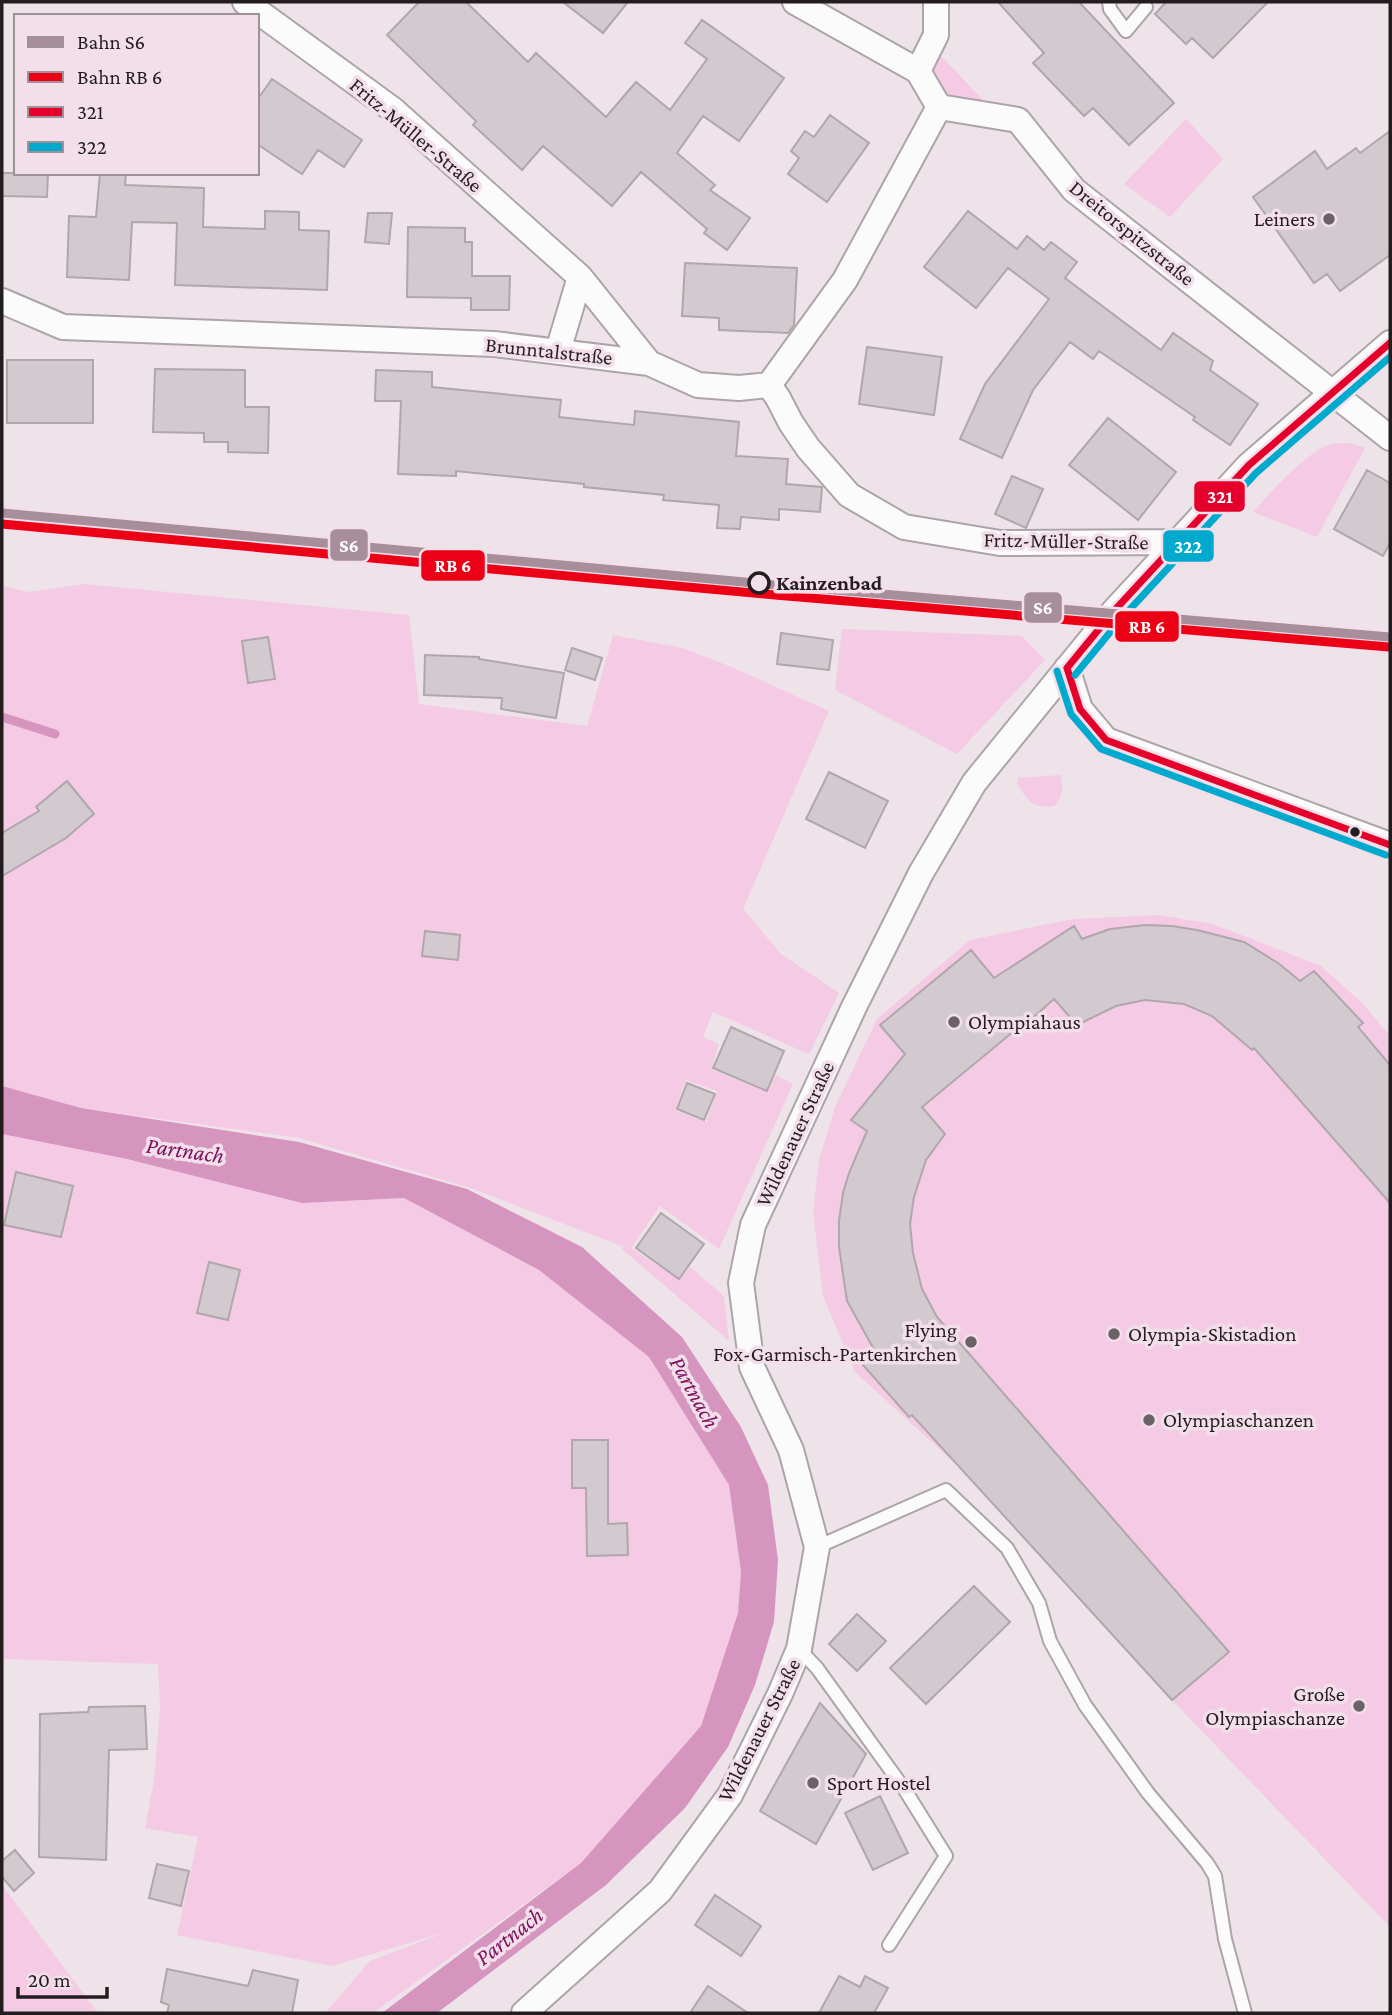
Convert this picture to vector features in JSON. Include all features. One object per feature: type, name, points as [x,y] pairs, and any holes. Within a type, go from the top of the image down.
[{"type":"street","name":"Fritz-Müller-Straße","points":[[245,2],[392,109],[580,278],[649,363]]},
{"type":"street","points":[[769,385],[845,280],[939,107],[918,71],[794,2]]},
{"type":"street","points":[[918,71],[936,34],[936,2]]},
{"type":"street","name":"Dreitorspitzstraße","points":[[939,107],[1018,120],[1074,190],[1390,438]]},
{"type":"street","points":[[558,351],[580,278]]},
{"type":"street","name":"Brunntalstraße","points":[[2,301],[63,327],[494,344],[649,363],[698,385],[739,388],[769,385]]},
{"type":"street","name":"Wildenauer Straße","points":[[524,2013],[660,1891],[730,1796],[799,1649],[817,1547],[791,1450],[752,1367],[741,1283],[753,1224],[854,1007],[921,873],[974,783],[1113,612],[1249,465],[1390,342]]},
{"type":"street","name":"Fritz-Müller-Straße","points":[[769,385],[808,448],[849,495],[904,527],[1000,543],[1178,542]]},
{"type":"street","points":[[1067,668],[1080,709],[1105,740],[1294,802],[1390,845]]},
{"type":"lane","points":[[1109,2],[1110,9],[1126,30],[1146,7]]},
{"type":"lane","points":[[817,1547],[946,1490],[1007,1548],[1040,1603],[1050,1641],[1085,1706],[1148,1793],[1215,1876],[1225,1938],[1245,2013]]},
{"type":"lane","points":[[799,1649],[817,1668],[905,1790],[946,1856],[889,1945]]},
{"type":"shaded area","points":[[940,55],[986,103],[945,95],[932,73]]},
{"type":"shaded area","points":[[1186,119],[1223,159],[1170,217],[1124,184]]},
{"type":"shaded area","points":[[1336,443],[1350,443],[1365,448],[1317,537],[1253,512],[1288,475],[1319,449]]},
{"type":"shaded area","points":[[84,584],[409,615],[419,704],[587,726],[613,635],[683,648],[829,711],[743,909],[781,954],[839,993],[809,1054],[713,1012],[703,1037],[719,1044],[711,1069],[768,1092],[776,1075],[793,1084],[719,1249],[660,1206],[631,1248],[679,1279],[690,1267],[724,1296],[729,1341],[621,1248],[624,1247],[474,1189],[299,1138],[81,1108],[2,1086],[2,586],[28,592]],"holes":[[[686,1080],[717,1091],[706,1122],[675,1110]]]},
{"type":"shaded area","points":[[842,629],[1022,636],[1045,660],[957,754],[835,690]]},
{"type":"shaded area","points":[[1061,775],[1060,797],[1056,805],[1049,807],[1032,803],[1017,783],[1018,778]]},
{"type":"shaded area","name":"Olympiaschanzen","points":[[1159,915],[1213,924],[1321,966],[1363,1004],[1390,1036],[1390,1927],[1172,1700],[959,1467],[855,1372],[823,1296],[813,1212],[819,1160],[835,1107],[877,1019],[970,940],[1073,919]]},
{"type":"shaded area","points":[[2,1134],[127,1159],[302,1203],[404,1198],[539,1270],[649,1357],[729,1485],[741,1572],[738,1613],[701,1726],[581,1863],[373,2013],[325,2013],[370,1961],[446,1932],[332,1966],[177,1935],[198,1837],[145,1828],[154,1780],[160,1709],[158,1664],[2,1659]]},
{"type":"shaded area","points":[[2,1885],[98,2013],[2,2013]]},
{"type":"water","name":"Partnach","points":[[2,1086],[81,1108],[299,1142],[467,1189],[582,1247],[682,1337],[741,1427],[768,1485],[778,1560],[774,1622],[755,1685],[728,1747],[685,1808],[606,1885],[437,2013],[382,2013],[581,1863],[701,1726],[738,1613],[741,1572],[729,1485],[649,1357],[539,1270],[404,1198],[302,1203],[127,1159],[2,1134]]},
{"type":"building","points":[[419,2],[466,2],[528,62],[536,53],[606,117],[636,82],[670,110],[707,59],[685,43],[702,20],[784,78],[739,141],[703,116],[677,153],[715,185],[710,190],[750,218],[727,250],[704,233],[707,229],[641,172],[612,206],[543,146],[522,170],[473,125],[476,121],[387,35]]},
{"type":"building","points":[[563,2],[628,2],[603,33]]},
{"type":"building","points":[[998,2],[1079,2],[1174,103],[1129,145],[1093,108],[1084,116],[1033,63],[1044,53]]},
{"type":"building","points":[[1166,2],[1268,2],[1213,58],[1192,38],[1186,44],[1155,14]]},
{"type":"building","points":[[272,79],[362,140],[344,167],[318,150],[302,174],[259,145],[259,97]]},
{"type":"building","points":[[830,115],[869,143],[827,202],[788,174],[799,158],[791,151],[805,131],[814,137]]},
{"type":"building","name":"Leiners","points":[[1390,131],[1390,255],[1340,291],[1327,274],[1314,283],[1253,197],[1315,151],[1327,169],[1356,148],[1360,153]]},
{"type":"building","points":[[2,173],[48,175],[47,197],[2,196]]},
{"type":"building","points":[[100,175],[126,175],[125,185],[204,188],[203,227],[265,229],[265,211],[299,212],[299,230],[329,231],[327,290],[175,285],[177,223],[132,222],[129,280],[67,277],[69,216],[96,217]]},
{"type":"building","points":[[968,211],[1017,249],[1027,236],[1044,250],[1051,242],[1077,262],[1065,278],[1161,350],[1173,333],[1213,361],[1210,370],[1258,404],[1230,445],[1193,420],[1195,417],[1099,351],[1093,359],[1070,342],[1033,390],[1002,458],[960,439],[985,384],[1049,299],[1008,268],[976,308],[924,267]]},
{"type":"building","points":[[368,213],[392,213],[389,244],[365,242]]},
{"type":"building","points":[[408,227],[465,228],[465,242],[472,242],[472,276],[510,276],[509,310],[471,310],[471,298],[407,297]]},
{"type":"building","points":[[685,263],[797,268],[794,325],[788,333],[719,330],[719,318],[682,316]]},
{"type":"building","points":[[867,347],[942,357],[934,415],[859,404]]},
{"type":"building","points":[[7,360],[93,360],[93,423],[7,423]]},
{"type":"building","points":[[155,369],[245,370],[245,407],[269,407],[268,453],[228,452],[228,442],[204,442],[204,433],[153,432]]},
{"type":"building","points":[[376,370],[432,372],[432,387],[561,400],[559,417],[634,425],[635,411],[739,422],[736,456],[788,459],[786,484],[822,487],[820,512],[779,509],[779,520],[741,517],[740,529],[717,528],[719,505],[663,500],[664,495],[456,471],[456,476],[398,474],[401,401],[375,401]]},
{"type":"building","points":[[1108,418],[1176,472],[1138,520],[1069,465]]},
{"type":"building","points":[[1367,470],[1390,483],[1390,543],[1383,556],[1334,529]]},
{"type":"building","points":[[1012,476],[1043,489],[1026,528],[995,514]]},
{"type":"building","points":[[781,633],[833,640],[829,670],[777,664]]},
{"type":"building","points":[[268,637],[275,679],[248,683],[242,641]]},
{"type":"building","points":[[572,648],[602,658],[595,680],[565,670]]},
{"type":"building","points":[[425,655],[479,657],[564,673],[556,718],[501,709],[502,698],[424,695]]},
{"type":"building","points":[[829,772],[888,801],[865,848],[806,819]]},
{"type":"building","points":[[67,781],[94,814],[66,838],[2,876],[2,833],[39,811],[36,807]]},
{"type":"building","points":[[1145,925],[1197,930],[1244,942],[1278,963],[1300,981],[1314,971],[1363,1023],[1358,1027],[1390,1065],[1390,1203],[1254,1048],[1252,1050],[1212,1016],[1184,1004],[1145,1000],[1116,1006],[1077,1025],[1054,999],[922,1107],[945,1134],[926,1160],[914,1197],[910,1224],[913,1253],[922,1289],[937,1317],[1229,1652],[1172,1700],[912,1415],[909,1417],[863,1365],[876,1353],[847,1301],[839,1247],[843,1193],[867,1131],[851,1120],[905,1054],[880,1025],[971,950],[994,978],[1074,926],[1082,939],[1110,929]]},
{"type":"building","points":[[425,931],[460,935],[458,960],[422,956]]},
{"type":"building","points":[[731,1027],[784,1051],[767,1091],[713,1068]]},
{"type":"building","points":[[687,1083],[715,1094],[704,1120],[677,1109]]},
{"type":"building","points":[[16,1172],[73,1186],[61,1237],[4,1225]]},
{"type":"building","points":[[661,1213],[704,1244],[679,1279],[636,1248]]},
{"type":"building","points":[[209,1262],[240,1270],[228,1320],[197,1313]]},
{"type":"building","points":[[572,1440],[608,1440],[608,1524],[627,1523],[628,1555],[587,1556],[586,1488],[572,1488]]},
{"type":"building","points":[[974,1586],[1010,1622],[926,1704],[890,1668]]},
{"type":"building","points":[[857,1614],[886,1641],[857,1671],[829,1644]]},
{"type":"building","name":"Sport Hostel","points":[[820,1703],[866,1754],[816,1844],[760,1811]]},
{"type":"building","points":[[145,1706],[147,1749],[109,1750],[106,1860],[39,1857],[40,1714],[88,1712],[89,1707]]},
{"type":"building","points":[[880,1796],[908,1853],[873,1870],[845,1813]]},
{"type":"building","points":[[15,1850],[34,1873],[14,1891],[2,1877],[2,1861]]},
{"type":"building","points":[[157,1864],[189,1871],[181,1906],[149,1898]]},
{"type":"building","points":[[715,1895],[761,1926],[741,1956],[695,1925]]},
{"type":"building","points":[[167,1969],[248,1986],[253,1970],[298,1980],[292,2013],[167,2013],[169,2005],[161,2002]]},
{"type":"building","points":[[839,1976],[860,1987],[865,1976],[888,1988],[874,2013],[819,2013]]},
{"type":"building","points":[[708,1986],[748,2013],[690,2013]]},
{"type":"waterway","points":[[2,717],[55,734]]},
{"type":"rail line","name":"S6","points":[[2,513],[776,585],[1390,637]]},
{"type":"transit line","name":"321","points":[[1067,668],[1113,612],[1249,465],[1390,343]]},
{"type":"transit line","name":"322","points":[[1075,675],[1121,619],[1256,473],[1390,357]]},
{"type":"transit line","points":[[2,524],[775,595],[1389,647]]},
{"type":"transit line","name":"321","points":[[1067,668],[1080,709],[1106,740],[1390,845]]},
{"type":"transit line","name":"322","points":[[1057,671],[1071,714],[1101,749],[1386,855]]},
{"type":"place","name":"Leiners","points":[[1329,219]]},
{"type":"place","name":"Kainzenbad","points":[[759,583]]},
{"type":"place","name":"Olympiahaus","points":[[954,1022]]},
{"type":"place","name":"Olympia-Skistadion","points":[[1114,1334]]},
{"type":"place","name":"Flying Fox-Garmisch-Partenkirchen","points":[[971,1342]]},
{"type":"place","name":"Olympiaschanzen","points":[[1149,1420]]},
{"type":"place","name":"Große Olympiaschanze","points":[[1359,1706]]},
{"type":"place","name":"Sport Hostel","points":[[813,1783]]}]
